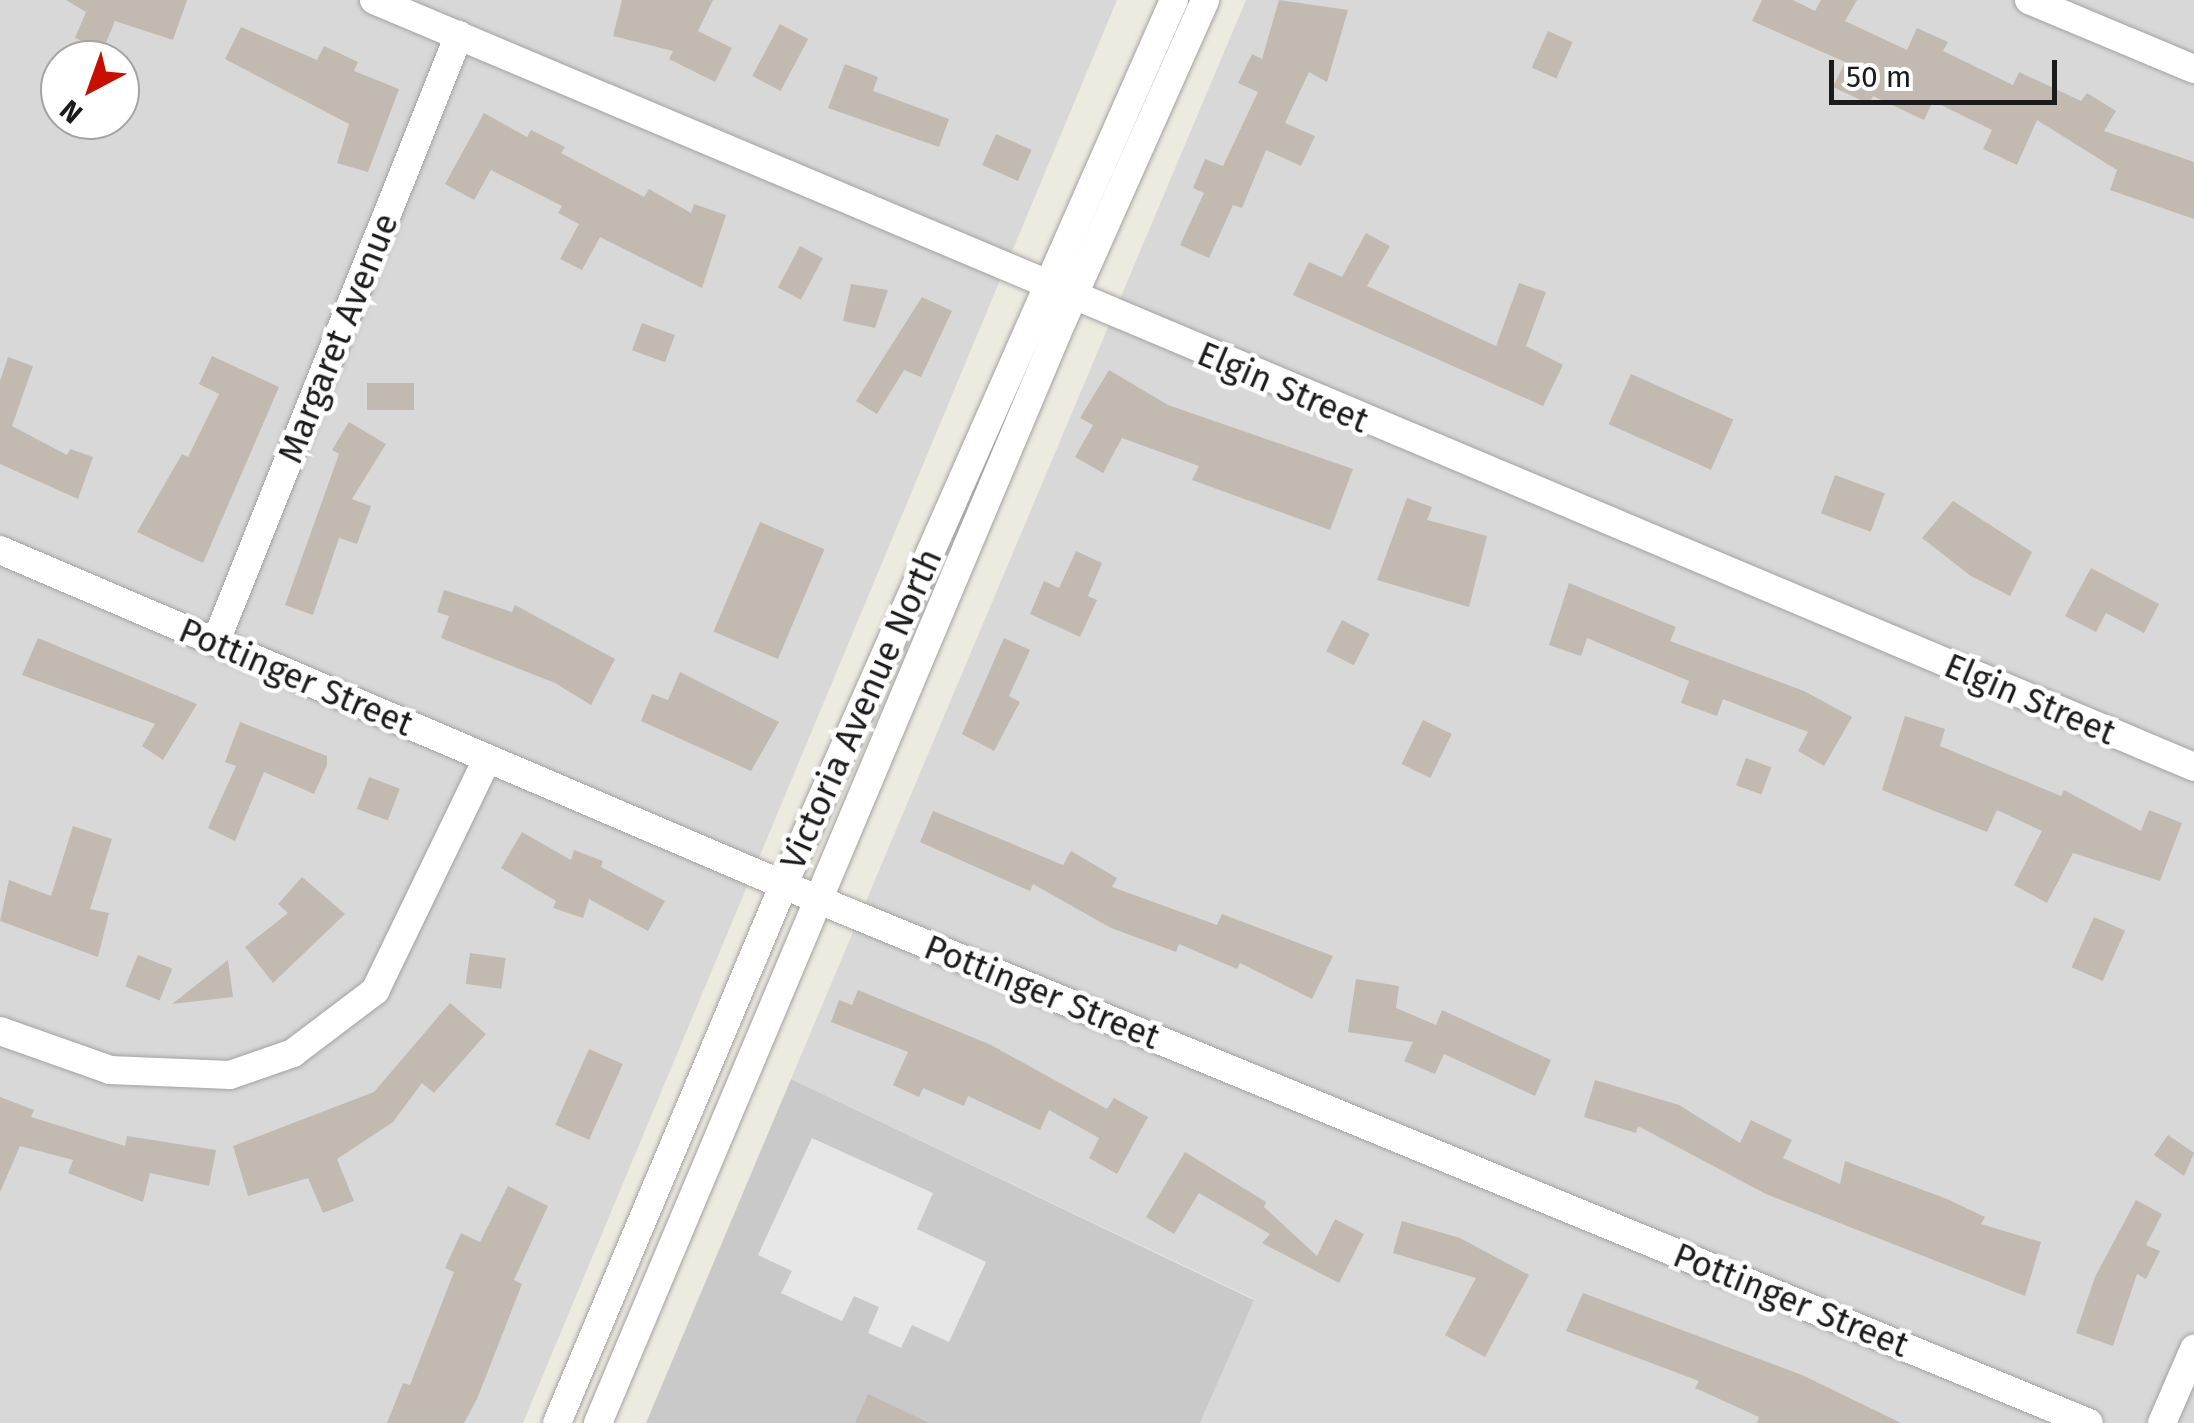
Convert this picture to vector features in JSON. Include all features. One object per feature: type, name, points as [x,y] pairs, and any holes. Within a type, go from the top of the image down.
[{"type":"street","name":"Elgin Street","points":[[374,0],[1060,293],[2194,767]]},
{"type":"street","points":[[2029,0],[2194,70]]},
{"type":"street","points":[[1171,6],[1200,12]]},
{"type":"street","name":"Victoria Avenue North","points":[[598,1423],[819,900],[1171,6]]},
{"type":"street","name":"Victoria Avenue North","points":[[558,1423],[784,884],[1060,293],[1200,12]]},
{"type":"street","name":"Margaret Avenue","points":[[216,641],[459,35]]},
{"type":"street","name":"Pottinger Street","points":[[0,550],[819,900],[2089,1423]]},
{"type":"street","points":[[0,1031],[110,1070],[230,1074],[293,1053],[375,991],[487,760]]},
{"type":"street","points":[[2162,1423],[2194,1349]]},
{"type":"shaded area","points":[[0,0],[1117,0],[523,1423],[0,1423]]},
{"type":"shaded area","points":[[1246,0],[2194,0],[2194,1423],[1200,1423],[1254,1299],[791,1079]]},
{"type":"shaded area","points":[[791,1079],[1254,1300],[1200,1423],[646,1423]]},
{"type":"shaded area","points":[[812,1138],[933,1193],[917,1229],[986,1262],[949,1342],[912,1325],[901,1348],[868,1333],[879,1307],[854,1296],[842,1321],[781,1293],[792,1271],[758,1255]]},
{"type":"building","points":[[66,0],[187,0],[173,40],[115,21],[107,40],[80,40],[75,38],[86,12]]},
{"type":"building","points":[[622,0],[713,0],[698,31],[732,48],[715,82],[669,59],[673,51],[613,36]]},
{"type":"building","points":[[1279,0],[1348,10],[1327,82],[1309,72],[1285,123],[1315,136],[1301,166],[1266,150],[1242,208],[1233,205],[1209,258],[1180,245],[1204,193],[1193,188],[1205,159],[1223,166],[1258,92],[1238,83],[1252,54],[1262,59]]},
{"type":"building","points":[[1762,0],[1793,0],[1815,11],[1821,0],[1857,0],[1845,21],[1907,50],[1917,28],[1948,42],[1943,51],[2013,85],[2019,72],[2081,101],[2087,93],[2116,111],[2104,131],[2194,162],[2194,219],[2110,190],[2117,170],[2037,120],[2017,165],[1983,149],[1992,130],[1933,101],[1924,120],[1873,96],[1869,104],[1833,87],[1845,62],[1752,21]]},
{"type":"building","points":[[780,24],[808,39],[781,91],[752,76]]},
{"type":"building","points":[[241,27],[317,60],[324,46],[358,62],[354,71],[399,89],[368,172],[337,163],[349,124],[225,59]]},
{"type":"building","points":[[1548,31],[1573,42],[1556,79],[1532,68]]},
{"type":"building","points":[[845,64],[878,77],[873,91],[949,119],[939,147],[828,108]]},
{"type":"building","points":[[484,113],[527,137],[531,130],[565,147],[561,153],[644,197],[649,189],[691,213],[694,204],[726,215],[702,288],[600,237],[582,270],[560,259],[579,224],[558,213],[562,206],[491,170],[474,200],[445,184]]},
{"type":"building","points":[[996,134],[1032,150],[1018,181],[982,165]]},
{"type":"building","points":[[1366,233],[1390,246],[1367,286],[1496,346],[1519,283],[1546,292],[1526,346],[1563,365],[1543,406],[1293,295],[1309,262],[1342,277]]},
{"type":"building","points":[[800,246],[823,258],[801,300],[778,287]]},
{"type":"building","points":[[851,284],[888,290],[875,328],[843,321]]},
{"type":"building","points":[[922,297],[952,311],[921,377],[904,370],[877,414],[856,401]]},
{"type":"building","points":[[642,323],[675,335],[665,362],[632,350]]},
{"type":"building","points":[[212,356],[279,387],[203,563],[137,532],[182,454],[188,457],[219,394],[199,384]]},
{"type":"building","points":[[8,357],[33,366],[12,426],[67,455],[70,449],[93,457],[78,499],[0,464],[0,381]]},
{"type":"building","points":[[1109,370],[1168,405],[1353,469],[1330,530],[1192,480],[1199,466],[1122,438],[1103,473],[1075,457],[1093,425],[1080,418]]},
{"type":"building","points":[[1631,374],[1733,420],[1711,470],[1609,424]]},
{"type":"building","points":[[367,383],[414,383],[414,410],[367,410]]},
{"type":"building","points":[[349,422],[386,444],[352,499],[371,506],[357,544],[339,538],[313,615],[285,605],[339,454],[332,450]]},
{"type":"building","points":[[1835,475],[1885,493],[1871,532],[1821,514]]},
{"type":"building","points":[[1407,498],[1432,507],[1427,520],[1487,536],[1469,607],[1377,580]]},
{"type":"building","points":[[1953,501],[2032,552],[2010,596],[1971,576],[1922,538]]},
{"type":"building","points":[[760,522],[824,549],[778,659],[714,632]]},
{"type":"building","points":[[1076,551],[1102,563],[1088,596],[1097,600],[1080,637],[1030,614],[1044,581],[1059,588]]},
{"type":"building","points":[[2091,568],[2159,604],[2144,633],[2106,613],[2096,632],[2065,616]]},
{"type":"building","points":[[1569,583],[1676,627],[1670,641],[1804,691],[1852,717],[1824,766],[1798,751],[1808,732],[1723,699],[1717,716],[1681,703],[1689,681],[1587,638],[1581,656],[1549,645]]},
{"type":"building","points":[[444,590],[512,612],[515,605],[615,659],[591,705],[555,683],[441,638],[449,616],[437,612]]},
{"type":"building","points":[[1342,620],[1370,634],[1354,665],[1326,651]]},
{"type":"building","points":[[38,638],[197,704],[163,760],[142,746],[155,724],[22,675]]},
{"type":"building","points":[[1004,638],[1030,650],[1009,696],[1020,702],[994,751],[962,734]]},
{"type":"building","points":[[680,672],[779,722],[751,771],[641,721],[652,694],[668,700]]},
{"type":"building","points":[[1905,716],[1945,729],[1940,746],[2061,796],[2064,790],[2141,831],[2149,810],[2182,823],[2160,881],[2073,853],[2047,903],[2014,885],[2042,831],[1997,810],[1987,832],[1882,790]]},
{"type":"building","points":[[1423,720],[1452,734],[1430,778],[1402,764]]},
{"type":"building","points":[[240,722],[327,756],[327,765],[314,794],[264,772],[235,841],[208,828],[236,766],[225,762]]},
{"type":"building","points":[[1746,758],[1771,767],[1761,794],[1736,785]]},
{"type":"building","points":[[369,777],[400,789],[388,821],[357,809]]},
{"type":"building","points":[[933,811],[1063,865],[1071,851],[1117,878],[1112,887],[1217,925],[1222,914],[1333,956],[1312,999],[1240,963],[1237,969],[1179,944],[1176,952],[1111,928],[1033,884],[1030,891],[920,842]]},
{"type":"building","points":[[73,826],[112,839],[90,909],[109,913],[98,957],[0,921],[9,880],[51,896]]},
{"type":"building","points":[[522,832],[571,860],[574,850],[603,861],[601,867],[665,901],[648,931],[589,899],[583,918],[553,908],[556,901],[501,868]]},
{"type":"building","points":[[302,877],[345,914],[273,983],[245,947],[288,913],[278,904]]},
{"type":"building","points":[[2094,917],[2125,931],[2103,981],[2072,967]]},
{"type":"building","points":[[470,953],[506,958],[501,989],[466,984]]},
{"type":"building","points":[[138,955],[172,969],[160,1000],[125,987]]},
{"type":"building","points":[[228,960],[233,997],[172,1004]]},
{"type":"building","points":[[1356,979],[1399,986],[1396,1008],[1436,1025],[1442,1010],[1551,1060],[1535,1096],[1444,1054],[1435,1074],[1404,1061],[1413,1042],[1348,1032]]},
{"type":"building","points":[[858,990],[991,1045],[1107,1109],[1114,1098],[1148,1117],[1117,1174],[1089,1158],[1099,1138],[1049,1110],[1040,1130],[968,1096],[964,1106],[923,1088],[919,1097],[893,1085],[908,1052],[831,1022],[839,1000],[852,1005]]},
{"type":"building","points":[[450,1003],[486,1034],[434,1093],[422,1083],[393,1122],[337,1159],[354,1201],[323,1213],[308,1178],[248,1196],[233,1146],[374,1092]]},
{"type":"building","points":[[589,1049],[623,1064],[589,1140],[555,1125]]},
{"type":"building","points":[[1595,1080],[1679,1105],[1740,1143],[1751,1120],[1792,1140],[1783,1158],[1840,1184],[1845,1161],[1947,1199],[1985,1217],[1981,1224],[2041,1242],[2025,1296],[1766,1194],[1638,1126],[1636,1133],[1584,1117]]},
{"type":"building","points":[[0,1097],[34,1110],[31,1117],[125,1146],[127,1136],[216,1150],[209,1186],[150,1173],[143,1202],[68,1173],[73,1160],[20,1146],[0,1192]]},
{"type":"building","points":[[2168,1135],[2194,1153],[2184,1176],[2154,1155]]},
{"type":"building","points":[[1185,1152],[1266,1202],[1264,1207],[1317,1256],[1335,1219],[1364,1234],[1339,1283],[1262,1243],[1270,1234],[1199,1193],[1174,1234],[1146,1217]]},
{"type":"building","points":[[508,1186],[548,1206],[514,1280],[522,1284],[477,1399],[464,1423],[387,1423],[403,1383],[410,1385],[454,1272],[445,1268],[461,1233],[480,1242]]},
{"type":"building","points":[[2136,1200],[2162,1214],[2146,1245],[2160,1251],[2146,1279],[2137,1274],[2113,1346],[2076,1333],[2095,1277]]},
{"type":"building","points":[[1402,1221],[1460,1238],[1529,1275],[1485,1357],[1445,1335],[1476,1278],[1393,1253]]},
{"type":"building","points":[[1583,1293],[1802,1375],[1901,1423],[1757,1423],[1759,1417],[1695,1388],[1699,1381],[1566,1331]]},
{"type":"building","points":[[868,1394],[929,1423],[855,1423]]}]
